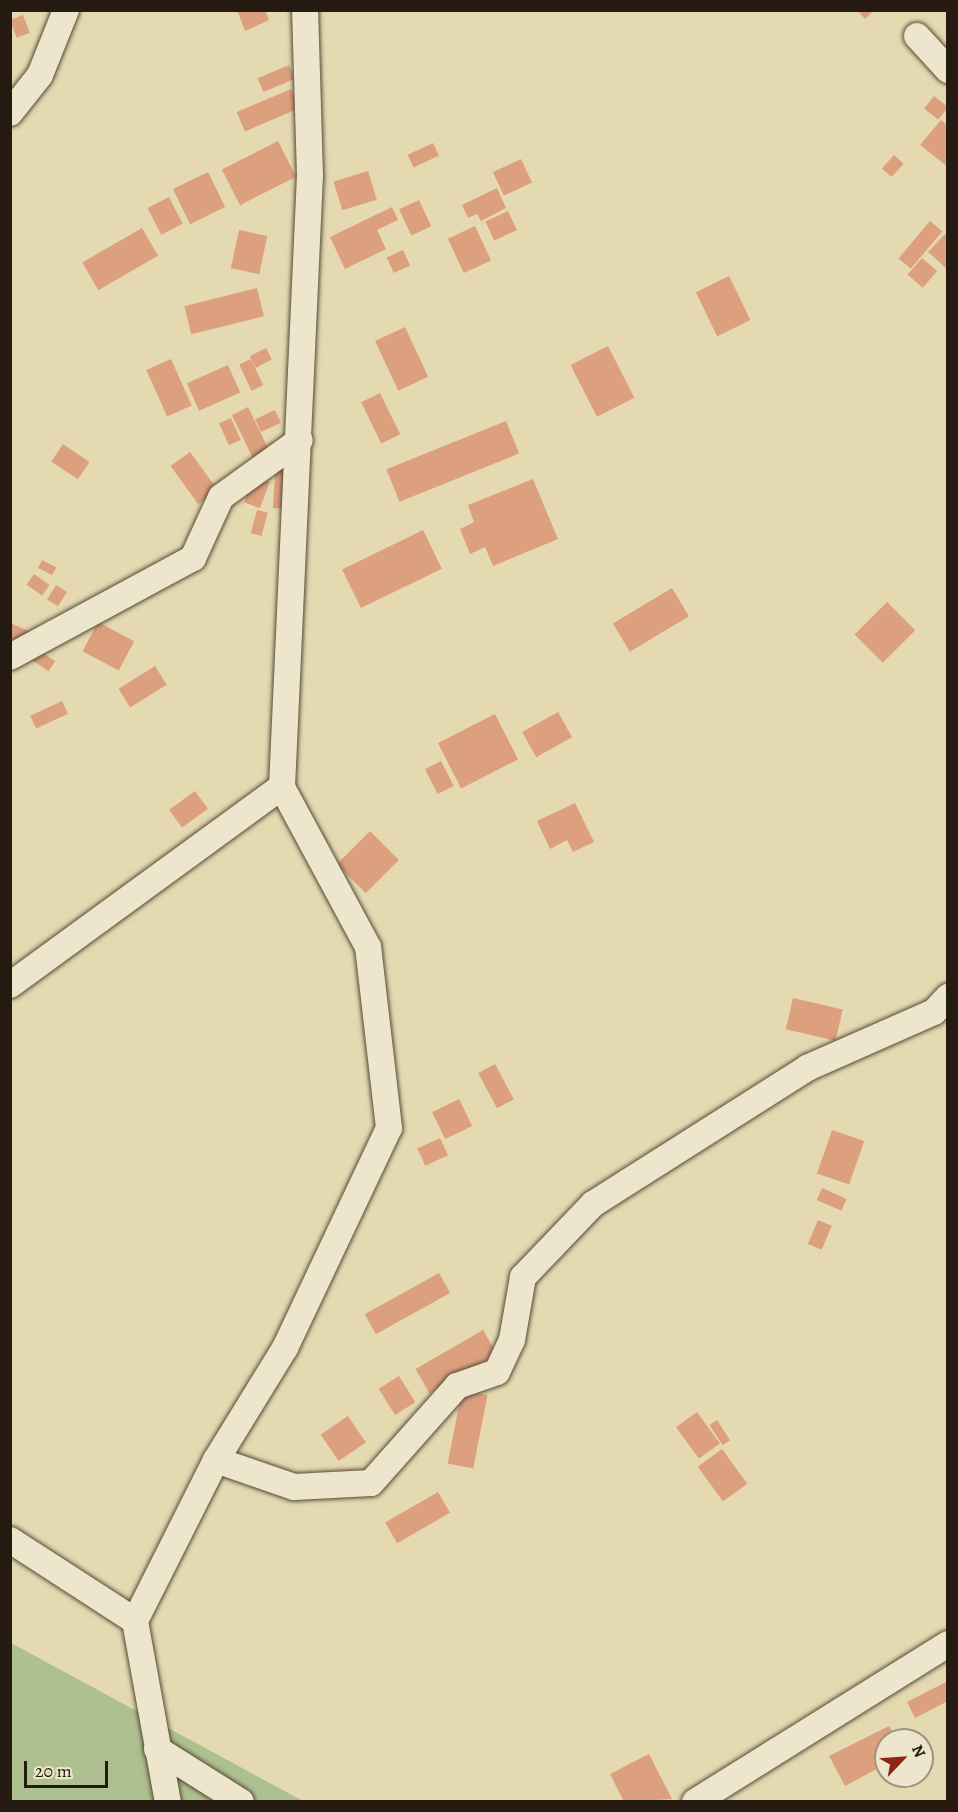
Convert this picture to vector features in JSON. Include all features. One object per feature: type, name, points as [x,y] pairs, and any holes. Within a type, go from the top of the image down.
[{"type":"street","points":[[10,113],[40,75],[66,10]]},
{"type":"street","points":[[168,1802],[135,1621],[216,1460],[285,1348],[388,1128],[368,947],[282,787],[300,440],[310,176],[305,10]]},
{"type":"street","points":[[916,36],[948,70]]},
{"type":"street","points":[[10,657],[193,558],[221,497],[300,440]]},
{"type":"street","points":[[10,985],[282,787]]},
{"type":"street","points":[[216,1460],[294,1487],[371,1483],[457,1386],[497,1372],[512,1340],[523,1277],[593,1204],[807,1068],[934,1012],[948,997]]},
{"type":"street","points":[[10,1540],[135,1621]]},
{"type":"street","points":[[695,1802],[948,1644]]},
{"type":"street","points":[[157,1749],[241,1802]]},
{"type":"green space","points":[[11,1643],[303,1801],[11,1801]]},
{"type":"building","points":[[237,10],[265,10],[269,20],[245,31]]},
{"type":"building","points":[[857,10],[874,10],[865,19]]},
{"type":"building","points":[[23,15],[30,33],[17,38],[10,20]]},
{"type":"building","points":[[289,65],[295,79],[264,92],[258,78]]},
{"type":"building","points":[[291,89],[299,108],[245,131],[237,112]]},
{"type":"building","points":[[934,96],[948,107],[938,120],[924,109]]},
{"type":"building","points":[[941,120],[948,126],[948,167],[920,145]]},
{"type":"building","points":[[278,141],[296,177],[240,205],[222,170]]},
{"type":"building","points":[[433,143],[439,156],[414,168],[408,155]]},
{"type":"building","points":[[894,155],[904,164],[892,177],[882,168]]},
{"type":"building","points":[[521,159],[532,183],[504,196],[493,172]]},
{"type":"building","points":[[368,171],[377,200],[342,210],[334,182]]},
{"type":"building","points":[[208,172],[225,207],[190,224],[173,189]]},
{"type":"building","points":[[497,188],[506,208],[481,221],[477,214],[468,218],[462,205]]},
{"type":"building","points":[[169,197],[183,224],[161,235],[148,208]]},
{"type":"building","points":[[419,200],[431,226],[411,236],[399,209]]},
{"type":"building","points":[[392,207],[398,220],[377,230],[386,249],[345,269],[330,237]]},
{"type":"building","points":[[508,211],[517,230],[494,241],[485,222]]},
{"type":"building","points":[[930,221],[942,231],[911,269],[899,259]]},
{"type":"building","points":[[475,226],[491,260],[464,273],[448,239]]},
{"type":"building","points":[[142,228],[158,256],[98,290],[82,262]]},
{"type":"building","points":[[239,230],[267,236],[259,274],[231,268]]},
{"type":"building","points":[[945,234],[948,236],[948,270],[928,252]]},
{"type":"building","points":[[403,250],[410,265],[394,273],[387,258]]},
{"type":"building","points":[[922,258],[937,271],[923,288],[908,275]]},
{"type":"building","points":[[729,276],[750,320],[717,336],[696,292]]},
{"type":"building","points":[[257,288],[264,316],[191,334],[184,306]]},
{"type":"building","points":[[405,327],[428,377],[398,391],[375,341]]},
{"type":"building","points":[[608,346],[634,398],[597,417],[571,365]]},
{"type":"building","points":[[266,348],[272,360],[256,368],[250,356]]},
{"type":"building","points":[[171,359],[192,406],[167,417],[146,370]]},
{"type":"building","points":[[251,359],[263,385],[251,391],[239,364]]},
{"type":"building","points":[[228,365],[240,392],[199,411],[187,383]]},
{"type":"building","points":[[380,393],[400,434],[381,444],[361,402]]},
{"type":"building","points":[[248,407],[269,450],[253,458],[232,415]]},
{"type":"building","points":[[275,410],[281,423],[261,432],[255,419]]},
{"type":"building","points":[[231,418],[241,440],[229,445],[219,423]]},
{"type":"building","points":[[506,421],[519,453],[400,502],[386,469]]},
{"type":"building","points":[[63,444],[90,462],[78,479],[51,461]]},
{"type":"building","points":[[190,452],[218,490],[198,504],[171,466]]},
{"type":"building","points":[[276,462],[289,463],[286,509],[273,508]]},
{"type":"building","points":[[254,476],[270,482],[260,508],[244,502]]},
{"type":"building","points":[[533,479],[558,539],[493,566],[485,547],[470,554],[460,529],[474,522],[468,505]]},
{"type":"building","points":[[257,510],[268,513],[261,536],[251,533]]},
{"type":"building","points":[[423,530],[442,569],[361,608],[342,569]]},
{"type":"building","points":[[42,560],[56,567],[52,575],[38,568]]},
{"type":"building","points":[[34,574],[50,585],[42,596],[27,585]]},
{"type":"building","points":[[56,585],[67,592],[58,606],[47,599]]},
{"type":"building","points":[[672,588],[689,616],[630,652],[613,624]]},
{"type":"building","points":[[887,602],[915,630],[883,663],[854,635]]},
{"type":"building","points":[[98,622],[134,641],[119,670],[83,651]]},
{"type":"building","points":[[10,623],[31,632],[25,645],[10,638]]},
{"type":"building","points":[[37,649],[55,661],[49,671],[30,659]]},
{"type":"building","points":[[155,666],[167,685],[130,707],[119,689]]},
{"type":"building","points":[[62,701],[68,714],[36,728],[30,716]]},
{"type":"building","points":[[558,712],[572,737],[536,757],[522,732]]},
{"type":"building","points":[[495,714],[518,759],[461,788],[438,743]]},
{"type":"building","points":[[441,761],[454,786],[438,794],[425,769]]},
{"type":"building","points":[[195,791],[208,809],[182,828],[169,810]]},
{"type":"building","points":[[575,803],[594,842],[573,852],[567,840],[550,849],[537,821]]},
{"type":"building","points":[[370,831],[399,860],[366,893],[337,864]]},
{"type":"building","points":[[793,998],[843,1009],[835,1041],[786,1029]]},
{"type":"building","points":[[495,1064],[514,1099],[497,1108],[478,1073]]},
{"type":"building","points":[[459,1099],[472,1126],[445,1139],[432,1112]]},
{"type":"building","points":[[832,1130],[864,1141],[849,1185],[817,1173]]},
{"type":"building","points":[[440,1138],[448,1155],[425,1166],[417,1149]]},
{"type":"building","points":[[822,1188],[847,1199],[841,1211],[817,1200]]},
{"type":"building","points":[[818,1220],[832,1226],[822,1250],[808,1244]]},
{"type":"building","points":[[439,1273],[450,1293],[376,1334],[365,1314]]},
{"type":"building","points":[[483,1330],[497,1354],[429,1393],[415,1369]]},
{"type":"building","points":[[399,1376],[415,1402],[395,1415],[379,1389]]},
{"type":"building","points":[[462,1390],[488,1395],[473,1469],[448,1464]]},
{"type":"building","points":[[697,1412],[720,1444],[699,1459],[676,1427]]},
{"type":"building","points":[[348,1416],[366,1443],[339,1461],[321,1434]]},
{"type":"building","points":[[717,1420],[730,1440],[723,1445],[709,1425]]},
{"type":"building","points":[[722,1449],[747,1484],[723,1501],[698,1467]]},
{"type":"building","points":[[438,1492],[450,1513],[397,1543],[385,1522]]},
{"type":"building","points":[[948,1681],[948,1701],[915,1718],[907,1702]]},
{"type":"building","points":[[874,1734],[874,1770],[845,1786],[829,1756]]},
{"type":"building","points":[[649,1754],[672,1799],[624,1802],[610,1774]]}]
